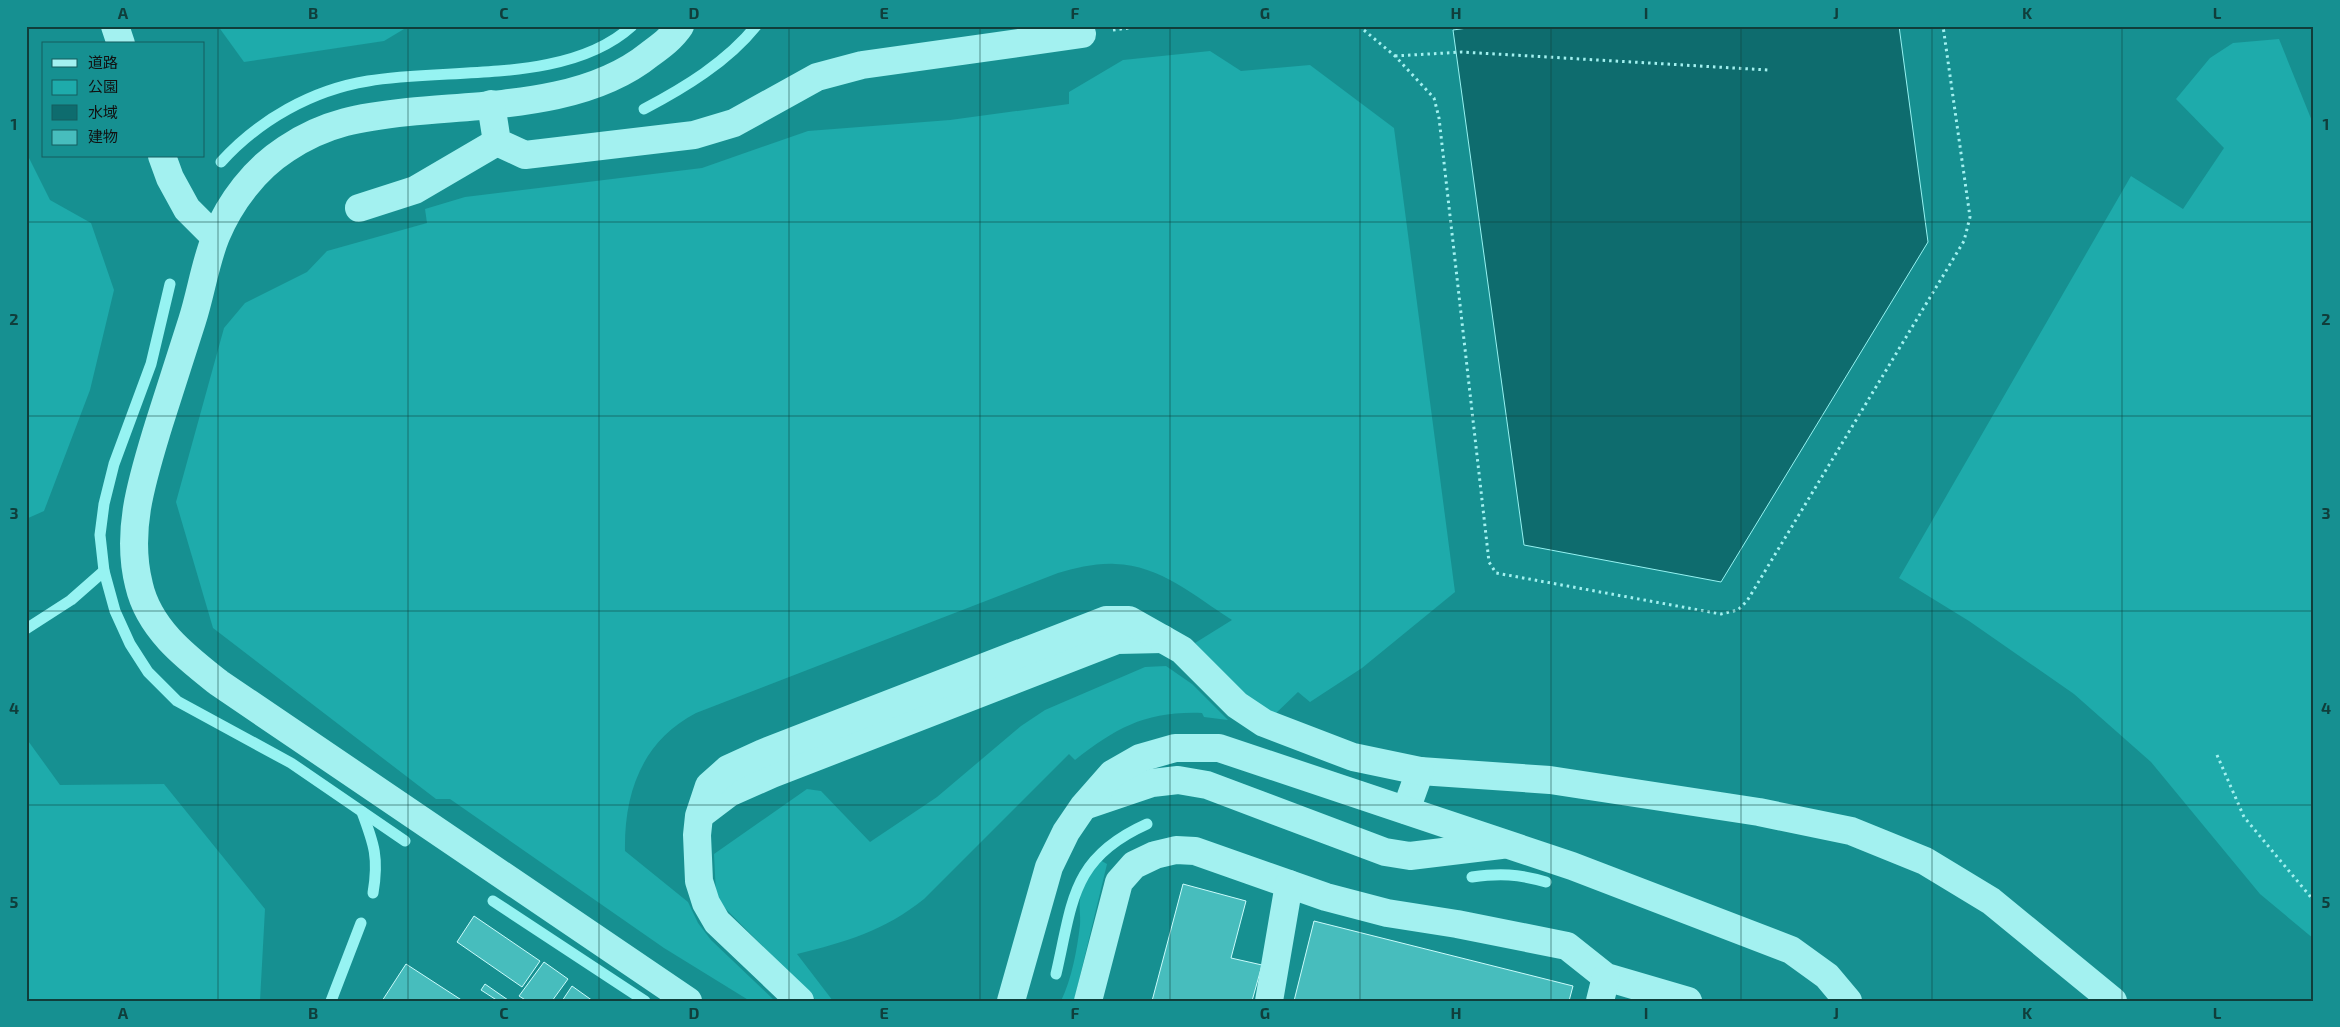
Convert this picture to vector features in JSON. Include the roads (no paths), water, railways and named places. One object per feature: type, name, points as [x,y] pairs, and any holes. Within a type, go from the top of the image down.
[{"type":"street","points":[[114,26],[120,42]]},
{"type":"street","points":[[680,26],[674,36],[634,67],[591,87],[542,99],[357,118],[317,131],[285,149],[260,170],[238,196],[215,237],[193,317],[136,500],[133,552],[139,588],[152,619],[180,652],[219,683],[688,1001]]},
{"type":"street","points":[[497,142],[525,155],[694,135],[734,123],[817,77],[862,65],[1082,34]]},
{"type":"street","points":[[491,104],[497,142]]},
{"type":"street","points":[[359,208],[415,190],[497,142]]},
{"type":"street","points":[[163,158],[170,178],[187,209],[215,237]]},
{"type":"street","points":[[800,1001],[717,922],[706,902],[699,881],[696,861],[699,816],[729,793],[772,774],[1044,667],[1117,640],[1165,638],[1182,650],[1238,705],[1264,723],[1353,757],[1420,771],[1550,780],[1759,812],[1851,831],[1924,861],[1991,901],[2114,1001]]},
{"type":"street","points":[[1011,1001],[1049,867],[1066,832],[1083,807],[1112,774],[1140,758],[1175,748],[1219,748],[1581,869],[1791,950],[1827,976],[1848,1001]]},
{"type":"street","points":[[1406,810],[1420,771]]},
{"type":"street","points":[[1083,807],[1152,783],[1178,780],[1207,785],[1385,852],[1410,856],[1508,845]]},
{"type":"street","points":[[1088,1001],[1119,882],[1134,865],[1154,854],[1176,850],[1195,851],[1326,897],[1386,913],[1457,924],[1567,946],[1603,989],[1688,1001]]},
{"type":"street","points":[[1268,1001],[1289,884]]},
{"type":"water","points":[[1482,26],[1899,26],[1928,242],[1721,582],[1524,545],[1453,30]]},
{"type":"waterway","points":[[221,162],[269,120],[307,100],[347,85],[400,77],[541,66],[575,58],[605,45],[632,26]]},
{"type":"waterway","points":[[644,109],[718,63],[745,39],[756,26]]},
{"type":"waterway","points":[[170,284],[151,364],[114,464],[104,504],[100,535],[104,571],[115,611],[130,644],[148,672],[177,701],[291,763],[405,841]]},
{"type":"waterway","points":[[26,629],[71,600],[104,571]]},
{"type":"waterway","points":[[362,812],[374,851],[376,870],[373,893]]},
{"type":"waterway","points":[[1056,974],[1072,903],[1079,884],[1089,867],[1103,852],[1122,837],[1147,824]]},
{"type":"waterway","points":[[1472,877],[1509,875],[1546,882]]},
{"type":"waterway","points":[[493,901],[645,1001]]},
{"type":"waterway","points":[[331,1001],[361,923]]}]
